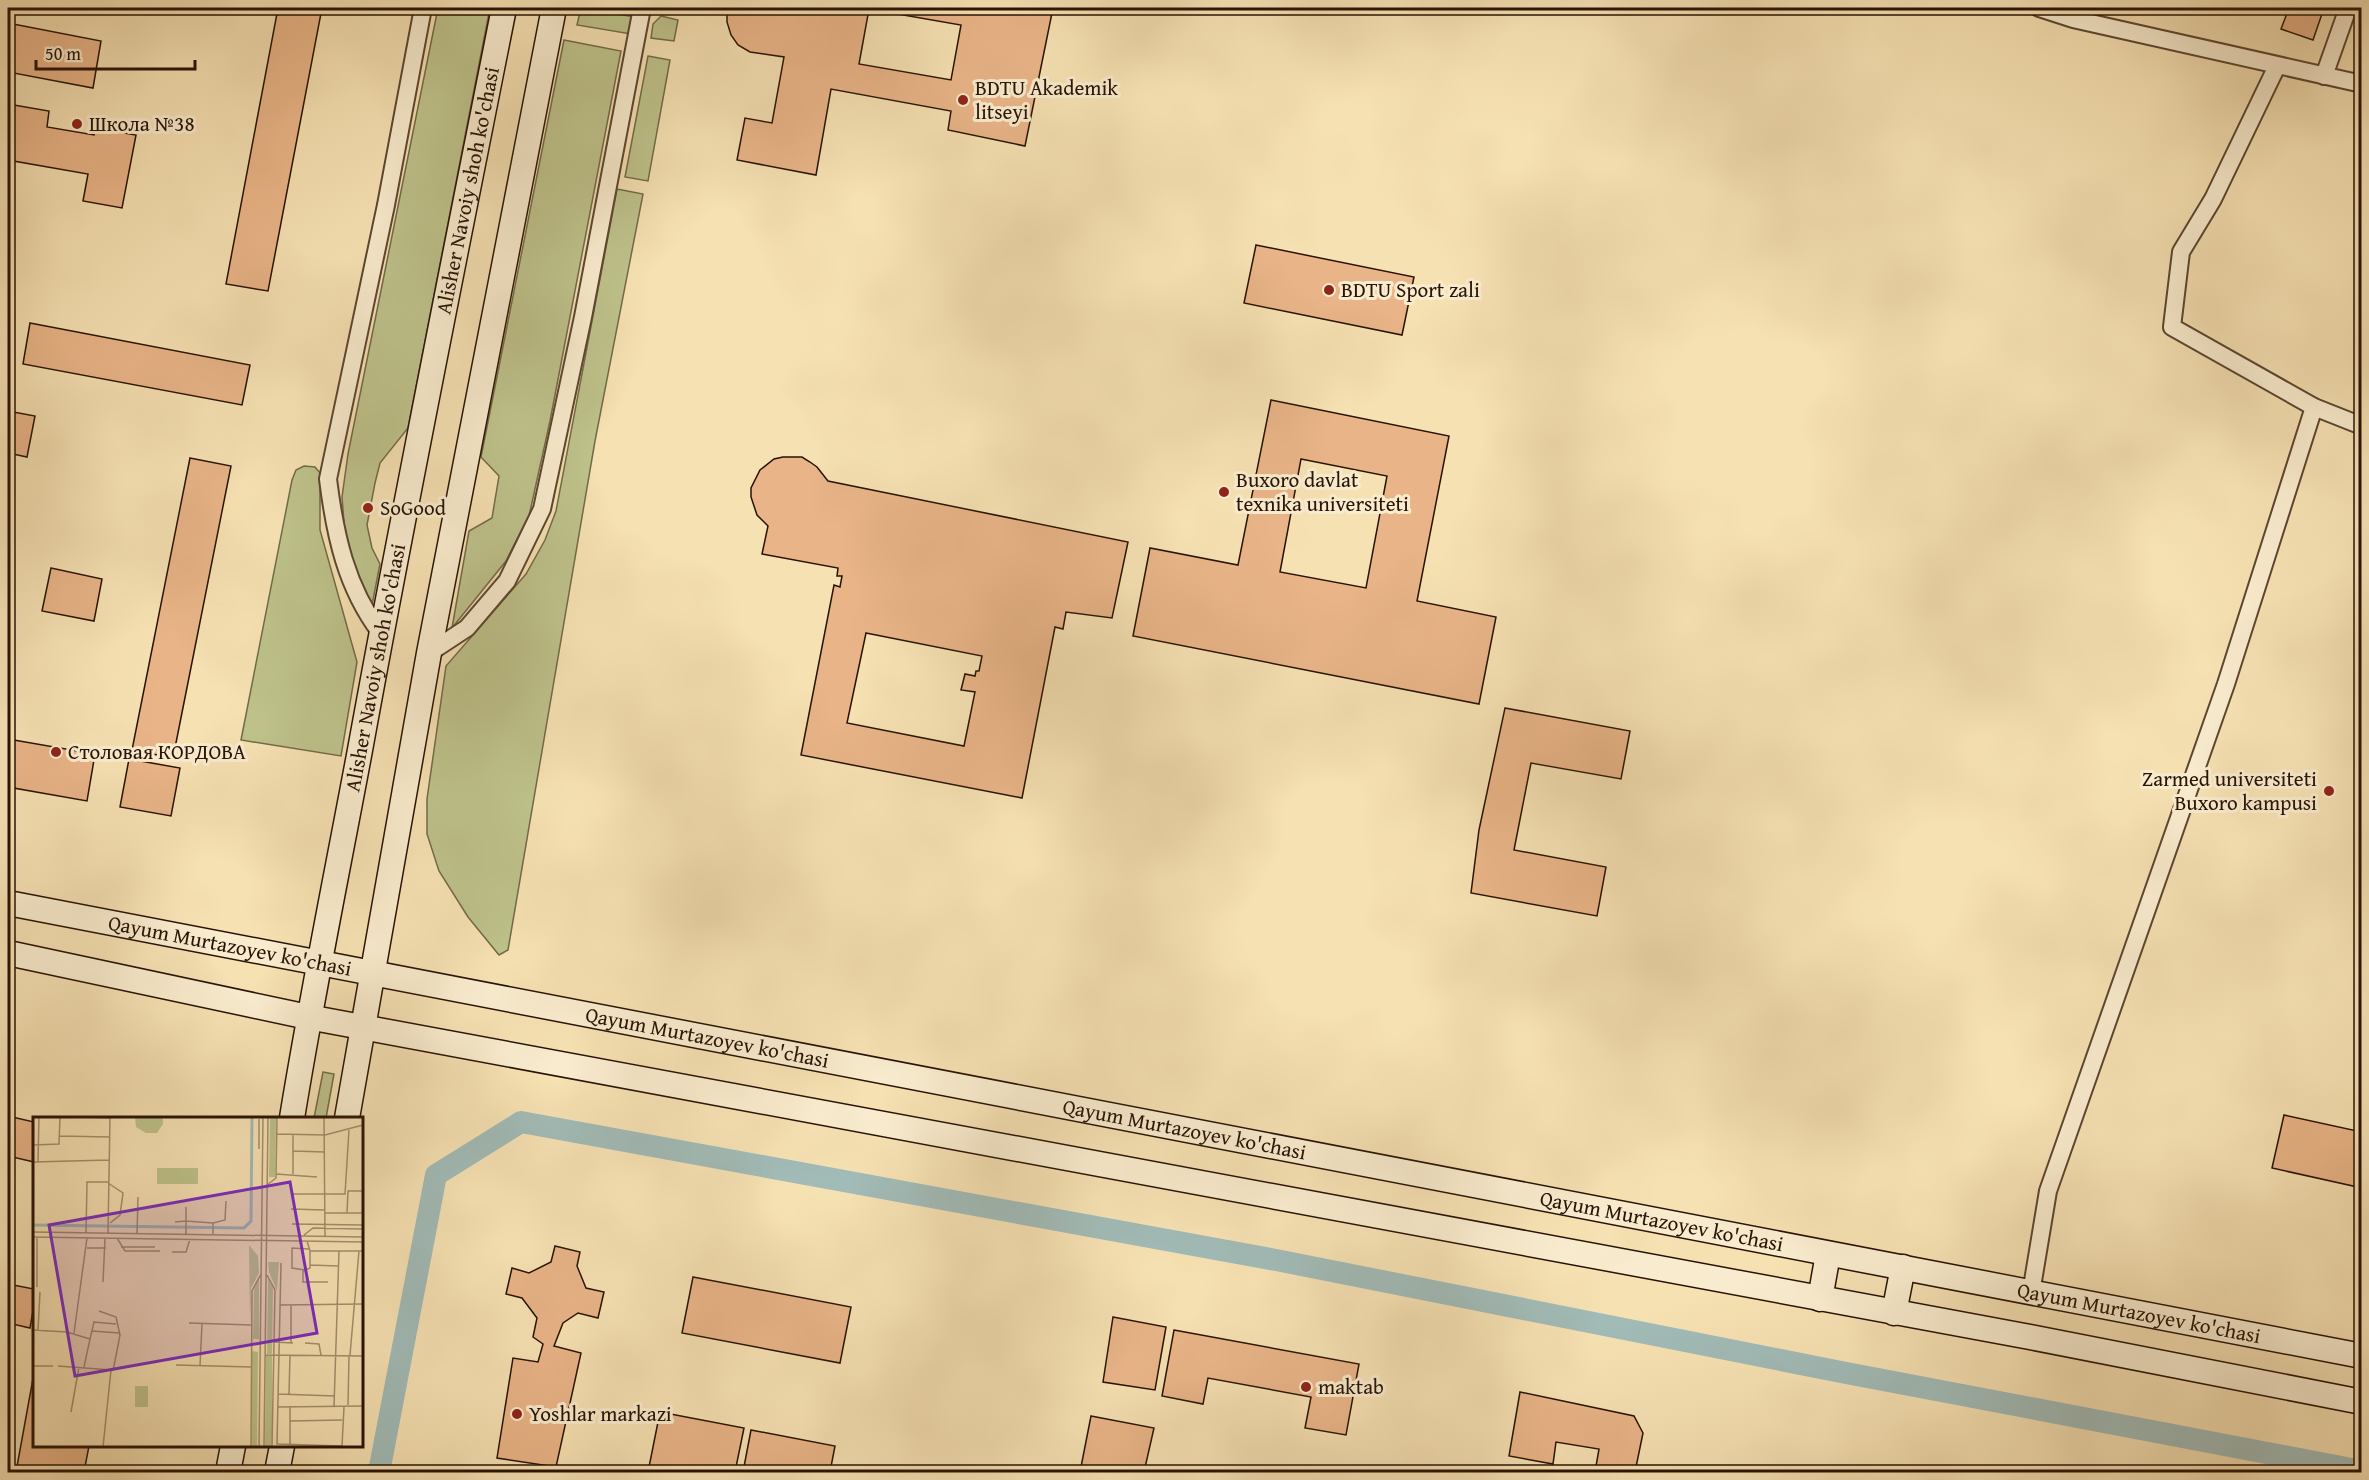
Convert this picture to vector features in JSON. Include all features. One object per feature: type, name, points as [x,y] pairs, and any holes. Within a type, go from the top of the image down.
[{"type":"street","points":[[380,632],[356,595],[343,560],[333,523],[328,479],[386,205],[423,8]]},
{"type":"street","name":"Alisher Navoiy shoh ko'chasi","points":[[292,1117],[308,1017],[360,751],[380,632],[504,8]]},
{"type":"street","points":[[347,1117],[429,654],[554,8]]},
{"type":"street","points":[[429,654],[467,628],[507,580],[542,509],[583,317],[642,8]]},
{"type":"street","points":[[2039,8],[2073,19],[2361,84]]},
{"type":"street","points":[[2324,76],[2348,8]]},
{"type":"street","points":[[2277,66],[2213,199],[2181,252],[2172,327],[2314,407],[2361,426]]},
{"type":"street","points":[[2031,1293],[2048,1191],[2226,684],[2314,407]]},
{"type":"street","name":"Qayum Murtazoyev ko'chasi","points":[[8,903],[2361,1356]]},
{"type":"street","points":[[8,953],[364,1028],[2030,1337],[2361,1402]]},
{"type":"street","points":[[1820,1299],[1828,1254]]},
{"type":"street","points":[[1894,1313],[1903,1267]]},
{"type":"street","points":[[228,1473],[233,1447]]},
{"type":"street","points":[[277,1473],[282,1447]]},
{"type":"green space","points":[[438,8],[490,8],[408,428],[380,463],[375,483],[367,525],[372,548],[380,564],[372,605],[355,574],[345,535],[342,497],[348,454]]},
{"type":"green space","points":[[581,8],[635,17],[631,34],[577,25]]},
{"type":"green space","points":[[661,16],[678,20],[674,41],[651,38],[653,24]]},
{"type":"green space","points":[[564,40],[621,51],[550,421],[529,516],[506,561],[452,628],[469,531],[492,518],[499,476],[481,457]]},
{"type":"green space","points":[[648,56],[670,60],[648,181],[625,177]]},
{"type":"green space","points":[[617,189],[643,194],[595,441],[508,950],[499,955],[468,917],[439,871],[427,834],[427,799],[446,666],[526,574],[545,540],[556,511]]},
{"type":"green space","points":[[304,466],[315,467],[320,473],[320,530],[357,662],[341,756],[241,740],[292,480],[296,470]]},
{"type":"green space","points":[[323,1072],[334,1074],[326,1117],[314,1117]]},
{"type":"building","points":[[278,8],[322,8],[268,291],[226,284]]},
{"type":"building","name":"BDTU Akademik litseyi","points":[[727,8],[1053,8],[1025,146],[948,130],[951,111],[831,89],[816,175],[737,160],[745,118],[772,123],[784,57],[750,52],[738,45],[731,35],[727,22]],"holes":[[[869,9],[961,25],[951,80],[859,64]]]},
{"type":"building","points":[[2289,8],[2324,8],[2313,40],[2281,29]]},
{"type":"building","points":[[8,23],[101,41],[93,88],[8,72]]},
{"type":"building","points":[[8,104],[49,111],[47,127],[94,135],[95,128],[136,135],[122,208],[83,201],[88,174],[8,160]]},
{"type":"building","name":"BDTU Sport zali","points":[[1256,245],[1414,277],[1402,335],[1244,303]]},
{"type":"building","points":[[30,323],[250,365],[242,405],[23,364]]},
{"type":"building","points":[[1271,400],[1449,436],[1417,601],[1496,617],[1479,704],[1133,636],[1150,548],[1238,565]],"holes":[[[1301,459],[1387,476],[1366,588],[1280,572]]]},
{"type":"building","points":[[8,411],[35,416],[27,457],[8,453]]},
{"type":"building","points":[[802,457],[817,467],[828,481],[1128,542],[1112,618],[1066,612],[1063,629],[1055,627],[1022,798],[801,755],[834,585],[840,587],[842,576],[837,576],[838,568],[762,554],[768,526],[757,515],[751,497],[751,488],[760,470],[774,459]],"holes":[[[866,633],[982,656],[979,671],[976,671],[975,676],[965,674],[961,690],[975,692],[964,746],[847,723]]]},
{"type":"building","points":[[190,458],[231,466],[173,758],[132,750]]},
{"type":"building","points":[[51,568],[102,579],[94,621],[42,611]]},
{"type":"building","points":[[1505,708],[1630,731],[1621,779],[1531,763],[1514,850],[1606,867],[1597,916],[1471,893],[1479,830]]},
{"type":"building","points":[[8,739],[95,754],[87,801],[8,787]]},
{"type":"building","points":[[129,759],[180,768],[171,816],[120,807]]},
{"type":"building","points":[[2284,1115],[2362,1132],[2362,1188],[2272,1168]]},
{"type":"building","points":[[8,1116],[33,1122],[33,1162],[8,1156]]},
{"type":"building","points":[[555,1246],[580,1252],[577,1266],[586,1288],[604,1292],[598,1318],[578,1313],[563,1323],[554,1346],[581,1353],[556,1467],[497,1458],[513,1358],[538,1362],[543,1344],[533,1337],[537,1318],[522,1298],[506,1294],[512,1268],[529,1273],[551,1262]]},
{"type":"building","points":[[693,1277],[851,1307],[840,1363],[682,1333]]},
{"type":"building","points":[[8,1284],[33,1289],[30,1328],[8,1323]]},
{"type":"building","points":[[1113,1317],[1166,1327],[1155,1390],[1103,1382]]},
{"type":"building","name":"maktab","points":[[1174,1330],[1359,1364],[1346,1435],[1305,1428],[1311,1397],[1208,1378],[1203,1404],[1162,1396]]},
{"type":"building","points":[[33,1378],[33,1447],[89,1447],[84,1472],[16,1472]]},
{"type":"building","points":[[1520,1392],[1634,1416],[1643,1433],[1635,1472],[1595,1472],[1599,1449],[1556,1442],[1553,1464],[1509,1456]]},
{"type":"building","points":[[660,1412],[744,1428],[735,1472],[677,1472],[649,1467]]},
{"type":"building","points":[[1091,1416],[1154,1428],[1144,1472],[1080,1472]]},
{"type":"building","points":[[751,1430],[835,1446],[830,1472],[743,1472]]},
{"type":"waterway","points":[[379,1472],[436,1175],[521,1122],[1276,1260],[1841,1372],[2362,1471]]},
{"type":"place","name":"BDTU Akademik litseyi","points":[[963,100]]},
{"type":"place","name":"Школа №38","points":[[77,124]]},
{"type":"place","name":"BDTU Sport zali","points":[[1329,290]]},
{"type":"place","name":"Buxoro davlat texnika universiteti","points":[[1224,492]]},
{"type":"place","name":"SoGood","points":[[368,508]]},
{"type":"place","name":"Столовая КОРДОВА","points":[[56,752]]},
{"type":"place","name":"Zarmed universiteti Buxoro kampusi","points":[[2329,791]]},
{"type":"place","name":"maktab","points":[[1306,1387]]},
{"type":"place","name":"Yoshlar markazi","points":[[517,1414]]}]
